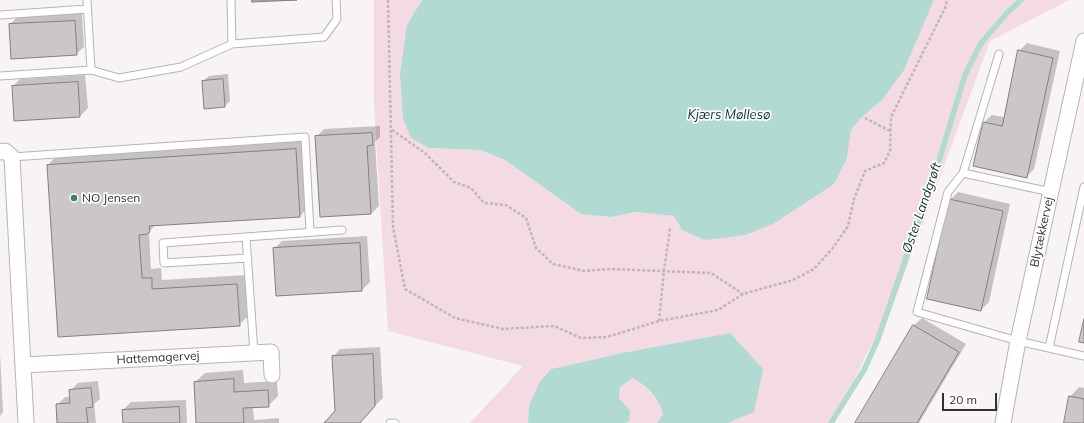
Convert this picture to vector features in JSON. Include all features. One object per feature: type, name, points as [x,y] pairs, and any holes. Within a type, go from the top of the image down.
[{"type":"street","name":"Blytækkervej","points":[[1003,423],[1018,341],[1084,41]]},
{"type":"street","points":[[6,154],[23,365],[26,423]]},
{"type":"street","name":"Hattemagervej","points":[[23,365],[271,352],[272,375]]},
{"type":"lane","points":[[87,0],[91,70]]},
{"type":"lane","points":[[231,0],[232,44]]},
{"type":"lane","points":[[0,76],[91,70],[119,78],[181,67],[232,44],[324,37],[336,20],[336,0]]},
{"type":"lane","points":[[0,15],[87,9]]},
{"type":"lane","points":[[1000,54],[963,173],[948,192],[917,312],[1018,341],[1084,356]]},
{"type":"lane","points":[[6,154],[305,137],[310,232]]},
{"type":"lane","points":[[963,173],[1050,192]]},
{"type":"lane","points":[[1049,348],[1084,187]]},
{"type":"lane","points":[[248,258],[164,263],[163,243],[342,230]]},
{"type":"lane","points":[[246,237],[254,353]]},
{"type":"lane","points":[[390,423],[395,423]]},
{"type":"path","points":[[388,0],[393,227],[405,289],[455,318],[502,329],[554,326],[580,338],[607,336],[659,321],[718,310],[743,294],[793,280],[814,269],[848,226],[854,199],[866,171],[884,163],[890,151],[891,117],[947,0]]},
{"type":"path","points":[[865,118],[890,131]]},
{"type":"path","points":[[392,130],[425,153],[454,182],[471,188],[484,203],[506,205],[526,218],[536,248],[553,264],[584,271],[610,269],[711,273],[743,294]]},
{"type":"path","points":[[659,321],[670,228]]},
{"type":"shaded area","points":[[374,0],[422,0],[407,25],[429,148],[480,150],[505,160],[581,214],[611,217],[636,212],[674,216],[682,230],[847,158],[851,130],[860,119],[883,99],[904,70],[934,0],[1069,0],[990,41],[890,313],[868,351],[834,423],[728,423],[754,412],[730,333],[627,352],[551,369],[529,406],[528,423],[470,423],[523,366],[388,331],[374,105]]},
{"type":"shaded area","points":[[633,378],[648,389],[658,403],[663,414],[657,423],[626,423],[629,421],[619,398],[620,387]]},
{"type":"water","name":"Kjærs Møllesø","points":[[422,0],[934,0],[904,70],[883,99],[860,119],[851,130],[847,158],[834,184],[773,224],[745,235],[705,240],[682,230],[674,216],[636,212],[611,217],[581,214],[505,160],[480,150],[429,148],[411,138],[403,118],[400,74],[407,25]]},
{"type":"water","points":[[730,333],[763,369],[754,412],[728,423],[657,423],[663,414],[658,402],[648,389],[633,378],[620,387],[619,398],[630,411],[629,421],[626,423],[528,423],[529,406],[539,383],[551,369],[627,352]]},
{"type":"building","points":[[252,0],[297,0],[252,2]]},
{"type":"building","points":[[75,21],[77,55],[11,59],[9,24]]},
{"type":"building","points":[[1018,50],[1053,58],[1027,178],[973,166],[983,122],[1002,126]]},
{"type":"building","points":[[223,79],[225,107],[204,109],[202,81]]},
{"type":"building","points":[[78,82],[80,117],[14,121],[12,86]]},
{"type":"building","points":[[372,133],[373,145],[367,146],[371,214],[320,217],[315,136]]},
{"type":"building","points":[[296,149],[300,217],[149,226],[150,232],[139,235],[142,278],[152,278],[152,289],[237,284],[240,326],[58,337],[47,165]]},
{"type":"building","points":[[949,199],[1003,211],[981,311],[927,299]]},
{"type":"building","points":[[360,243],[362,291],[276,296],[273,248]]},
{"type":"building","points":[[1084,319],[1084,343],[1079,342]]},
{"type":"building","points":[[913,325],[959,352],[917,423],[855,423]]},
{"type":"building","points":[[373,354],[375,406],[360,423],[324,423],[335,411],[332,356]]},
{"type":"building","points":[[234,379],[234,392],[268,390],[269,407],[243,408],[244,423],[196,423],[194,382]]},
{"type":"building","points":[[91,388],[93,407],[86,408],[88,423],[57,423],[56,404],[70,403],[69,390]]},
{"type":"building","points":[[1069,396],[1084,399],[1084,423],[1064,423]]},
{"type":"building","points":[[179,407],[180,423],[123,423],[122,410]]},
{"type":"waterway","name":"Øster Landgrøft","points":[[831,423],[864,370],[878,339],[935,174],[965,75],[981,43],[1007,13],[1021,0]]},
{"type":"place","name":"NO Jensen","points":[[74,198]]}]
